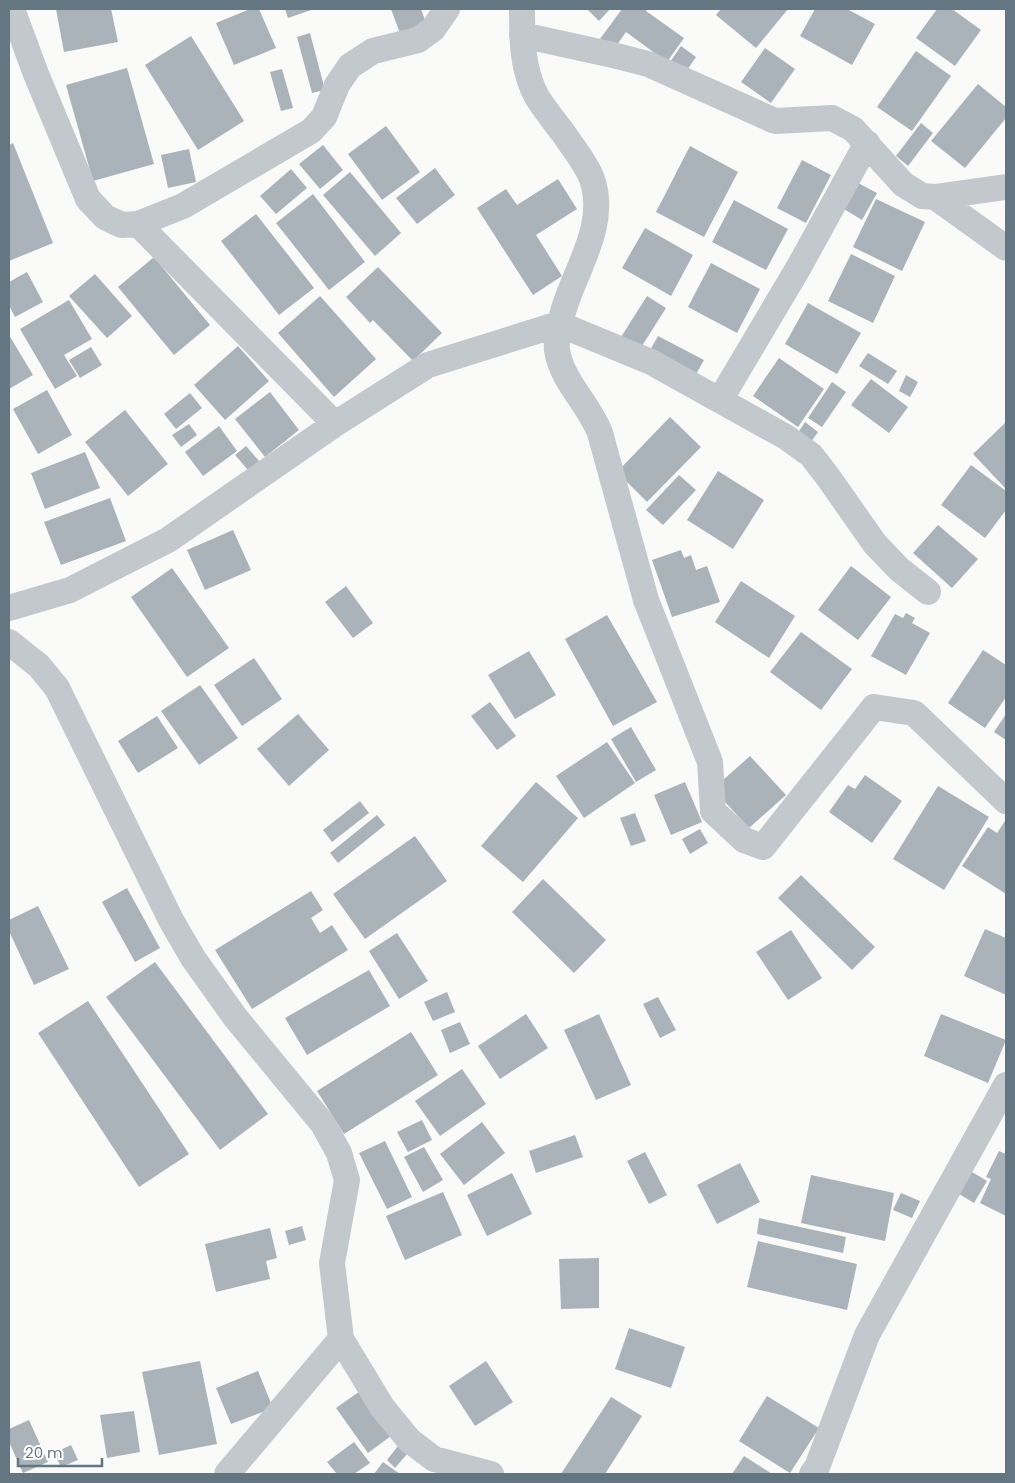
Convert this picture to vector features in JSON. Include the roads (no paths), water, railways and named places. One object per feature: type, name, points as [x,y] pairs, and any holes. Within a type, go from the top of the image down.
[{"type":"street","points":[[12,9],[36,74],[88,199],[106,217],[122,225],[138,224],[182,206],[311,132],[324,117],[337,85],[350,66],[373,51],[418,40],[433,29],[447,9]]},
{"type":"street","points":[[522,9],[525,67],[537,96],[580,157],[592,179],[595,200],[595,226],[590,245],[568,293],[560,324],[557,348],[560,366],[595,418],[646,600],[710,762],[714,811],[744,840],[763,847],[874,707],[914,713],[1006,801]]},
{"type":"street","points":[[522,36],[648,64],[775,121],[832,118],[853,129],[903,184],[922,196],[935,197],[1006,187]]},
{"type":"street","points":[[720,400],[800,265],[867,143]]},
{"type":"street","points":[[935,197],[1006,248]]},
{"type":"street","points":[[138,224],[335,424]]},
{"type":"street","points":[[9,608],[70,590],[168,540],[335,424],[428,365],[560,324],[651,362],[786,437],[811,455],[875,544],[899,569],[928,592]]},
{"type":"street","points":[[9,642],[39,666],[57,688],[171,920],[193,958],[235,1017],[324,1124],[339,1153],[347,1180],[332,1263],[341,1339],[382,1407],[431,1467],[491,1474]]},
{"type":"street","points":[[812,1474],[817,1467],[867,1335],[1006,1085]]},
{"type":"street","points":[[227,1474],[341,1339]]}]
